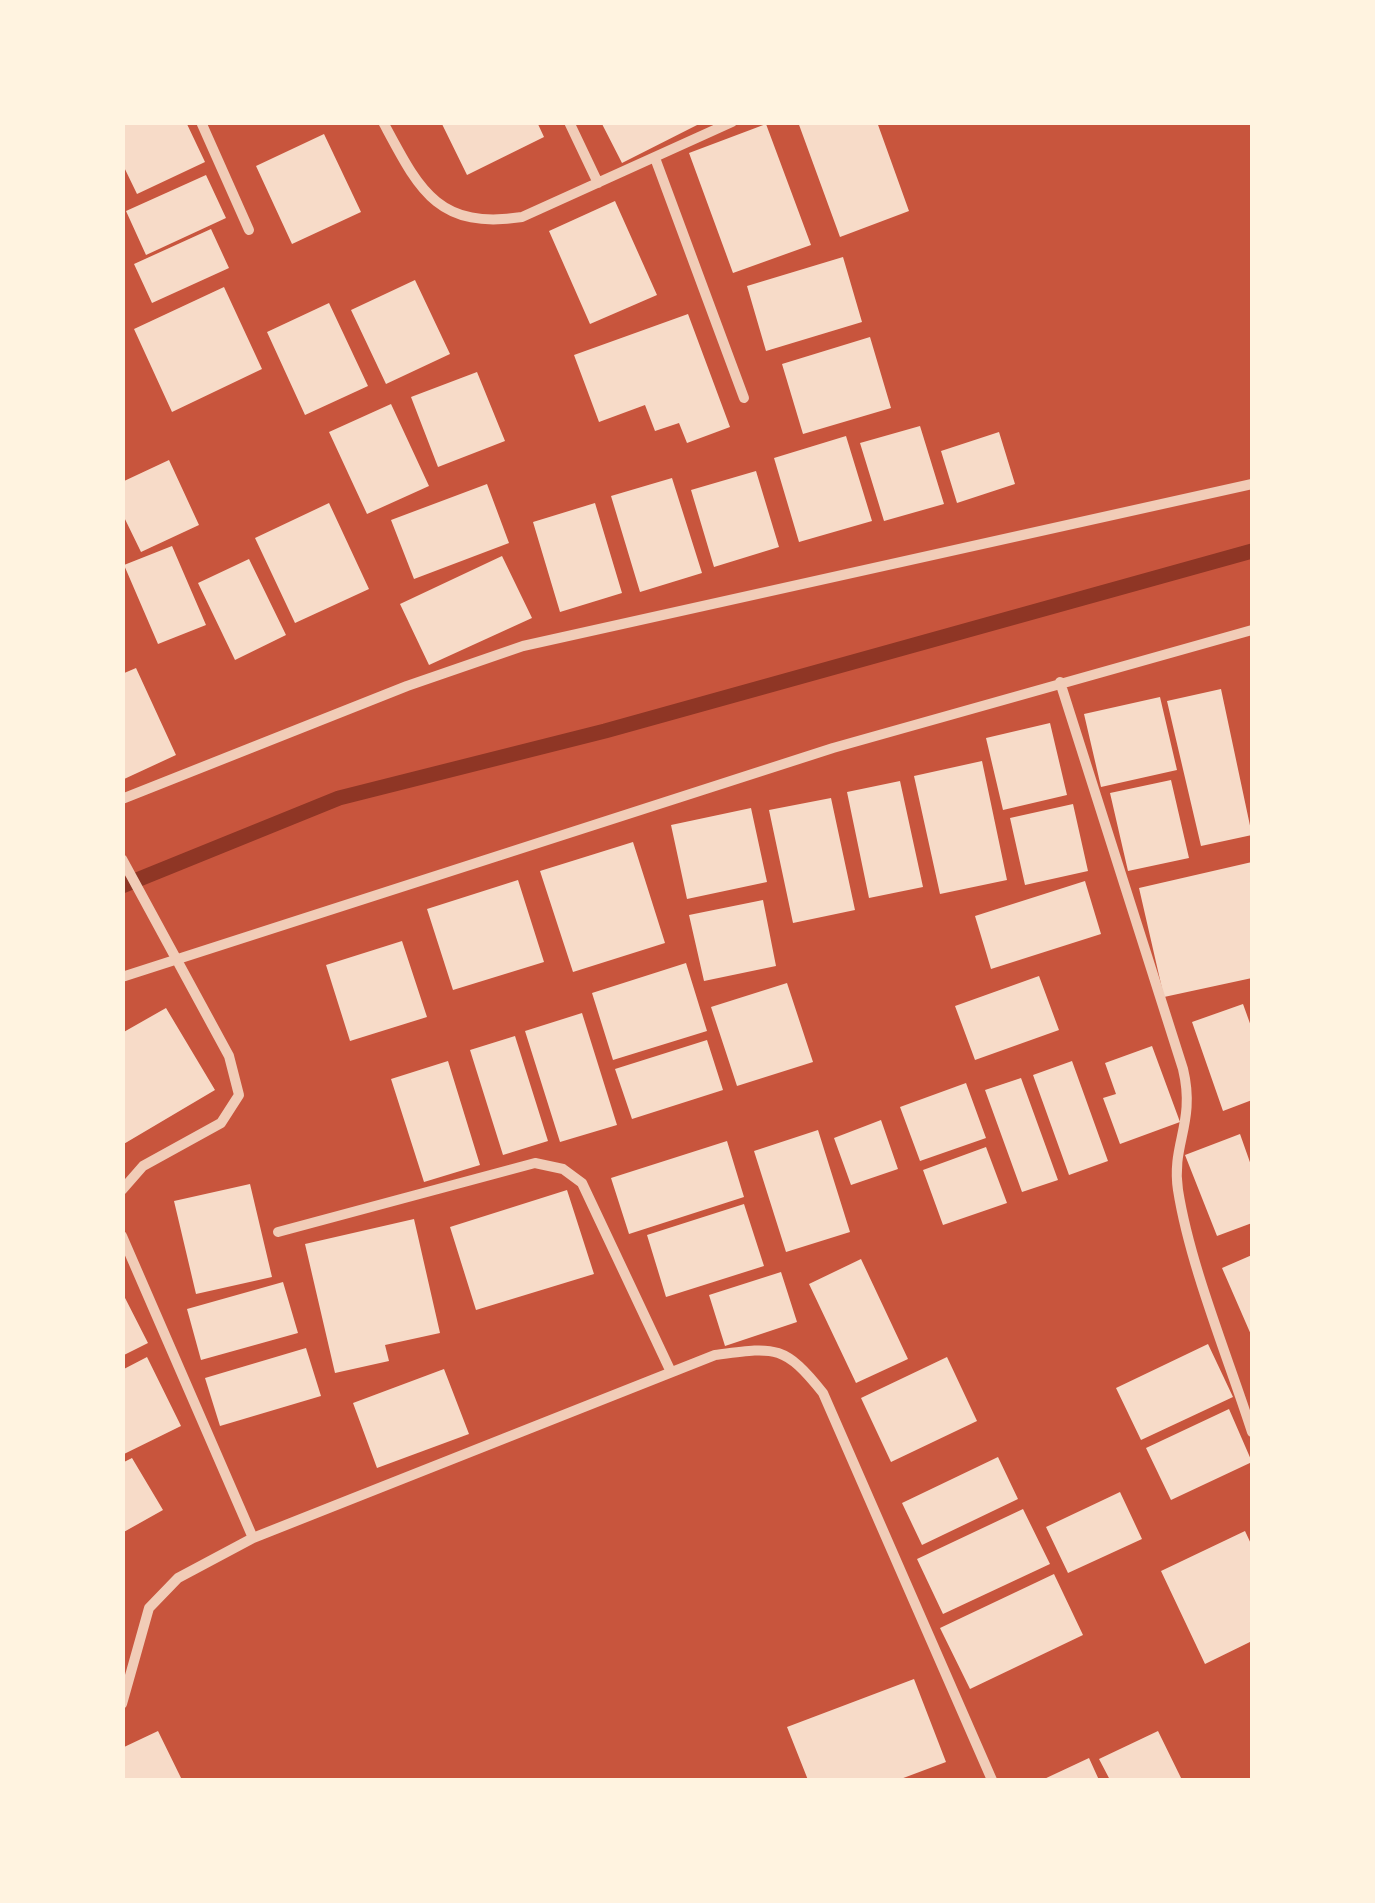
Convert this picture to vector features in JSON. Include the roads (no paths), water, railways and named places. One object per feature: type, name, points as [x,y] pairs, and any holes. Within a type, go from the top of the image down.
[{"type":"street","points":[[201,122],[249,230]]},
{"type":"street","points":[[383,122],[418,187],[437,205],[472,219],[522,217],[732,122]]},
{"type":"street","points":[[569,122],[598,183]]},
{"type":"street","points":[[654,158],[744,398]]},
{"type":"street","points":[[122,800],[406,686],[523,646],[1252,484]]},
{"type":"street","points":[[122,976],[577,827],[1060,682],[1252,630]]},
{"type":"street","points":[[1060,682],[1183,1070],[1190,1098],[1188,1126],[1178,1154],[1182,1212],[1252,1432]]},
{"type":"street","points":[[122,859],[229,1056],[239,1095],[221,1123],[143,1166],[122,1190]]},
{"type":"street","points":[[278,1232],[535,1163],[563,1169],[582,1184],[671,1372]]},
{"type":"street","points":[[122,1236],[253,1538]]},
{"type":"street","points":[[122,1704],[149,1608],[178,1578],[253,1538],[715,1354],[760,1349],[796,1358],[822,1392],[992,1780]]},
{"type":"waterway","points":[[122,886],[339,798],[605,731],[1252,551]]}]
